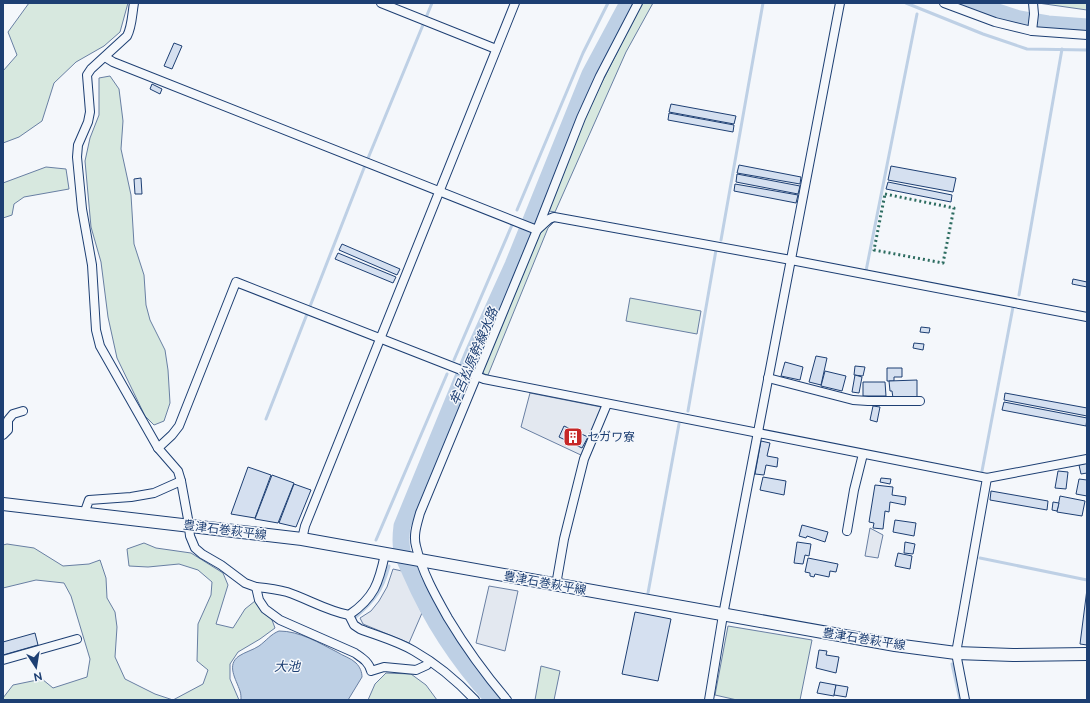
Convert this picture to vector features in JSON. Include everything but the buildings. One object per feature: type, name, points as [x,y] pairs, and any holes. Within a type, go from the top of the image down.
[{"type":"main road","name":"豊津石巻萩平線","points":[[3,504],[302,539],[895,645],[956,653],[1013,655],[1087,654]]},
{"type":"street","points":[[134,3],[130,30],[127,36],[91,69],[87,75],[90,112],[88,122],[78,145],[77,157],[82,209],[92,265],[96,330],[100,346],[158,448],[178,471],[192,542],[195,548],[202,554],[221,565],[246,583],[256,587],[271,588],[288,592],[336,612],[349,615],[363,605],[370,597],[377,585],[387,554]]},
{"type":"street","points":[[381,3],[496,49]]},
{"type":"street","points":[[302,539],[308,519],[514,3]]},
{"type":"street","points":[[507,700],[468,651],[432,590],[417,560],[415,530],[420,513],[580,118],[638,3]]},
{"type":"street","points":[[709,700],[723,615],[840,3]]},
{"type":"street","points":[[944,3],[995,22],[1032,29],[1087,35]]},
{"type":"street","points":[[1032,29],[1034,14],[1033,3]]},
{"type":"street","points":[[105,57],[113,62],[535,230]]},
{"type":"street","points":[[535,230],[554,217],[791,260],[1087,317]]},
{"type":"street","points":[[158,448],[179,426],[236,282],[475,376],[607,404],[987,478],[1087,458]]},
{"type":"street","points":[[768,378],[853,400],[920,400]]},
{"type":"street","points":[[556,585],[564,538],[584,459],[607,404]]},
{"type":"street","points":[[3,435],[8,430],[8,420],[12,414],[23,411]]},
{"type":"street","points":[[847,531],[854,490],[863,454]]},
{"type":"street","points":[[965,700],[956,653],[987,478]]},
{"type":"street","points":[[84,514],[89,500],[131,497],[154,493],[181,481]]},
{"type":"street","points":[[256,587],[259,600],[265,609],[280,620],[355,653],[365,660],[370,666],[371,671],[384,667],[416,670],[427,665],[429,661]]},
{"type":"street","points":[[349,615],[354,625],[414,651],[442,669],[464,688],[474,700]]},
{"type":"street","points":[[3,660],[77,639]]},
{"type":"shaded area","points":[[29,3],[128,3],[120,32],[104,46],[76,62],[54,83],[42,121],[19,137],[3,143],[3,71],[17,55],[8,32]]},
{"type":"shaded area","points":[[642,3],[653,3],[626,52],[555,212],[549,211],[548,209],[582,124]]},
{"type":"shaded area","points":[[1038,3],[1087,3],[1087,10]]},
{"type":"shaded area","points":[[110,76],[119,89],[123,121],[121,149],[131,195],[134,244],[144,275],[146,305],[150,320],[165,350],[168,370],[170,403],[164,421],[154,425],[145,416],[117,358],[108,317],[101,262],[91,227],[85,161],[90,138],[99,115],[99,78]]},
{"type":"shaded area","points":[[46,167],[66,169],[69,189],[24,197],[14,204],[12,215],[3,218],[3,183]]},
{"type":"shaded area","points":[[555,221],[548,228],[488,375],[484,374],[482,371],[538,233]]},
{"type":"shaded area","points":[[630,298],[701,311],[697,334],[626,321]]},
{"type":"shaded area","points":[[530,393],[601,407],[602,409],[583,456],[521,427]]},
{"type":"shaded area","points":[[870,528],[883,535],[878,558],[865,556]]},
{"type":"shaded area","points":[[144,543],[156,548],[191,553],[223,573],[228,585],[216,624],[233,628],[245,609],[255,601],[272,620],[275,628],[238,652],[230,664],[230,679],[239,700],[173,700],[203,684],[208,670],[197,661],[198,624],[211,595],[212,582],[198,570],[179,564],[148,567],[129,566],[127,549]]},
{"type":"shaded area","points":[[7,544],[34,548],[63,566],[89,564],[100,560],[106,578],[107,598],[115,612],[117,627],[115,657],[125,679],[155,694],[173,700],[3,700],[13,685],[42,679],[53,688],[87,677],[90,659],[71,596],[64,583],[36,580],[3,588],[3,545]]},
{"type":"shaded area","points":[[393,569],[402,571],[422,613],[409,643],[363,624],[360,618],[371,611],[379,601],[387,587]]},
{"type":"shaded area","points":[[489,586],[518,591],[505,651],[476,643]]},
{"type":"shaded area","points":[[728,626],[812,640],[800,700],[737,700],[715,695]]},
{"type":"shaded area","points":[[541,666],[560,671],[554,700],[535,700]]},
{"type":"shaded area","points":[[386,673],[411,674],[426,685],[437,700],[368,700],[375,684]]},
{"type":"water","name":"大池","points":[[279,631],[294,633],[309,638],[349,658],[359,666],[362,677],[348,700],[241,700],[240,692],[233,672],[233,664],[235,660],[239,656],[259,646]]},
{"type":"waterway","points":[[266,419],[364,168],[432,3]]},
{"type":"waterway","points":[[517,210],[583,53],[608,3]]},
{"type":"waterway","name":"牟呂松原幹線水路","points":[[494,700],[481,686],[447,640],[419,590],[403,556],[401,547],[402,526],[473,353],[513,265],[590,74],[628,3]]},
{"type":"waterway","points":[[721,240],[763,3]]},
{"type":"waterway","points":[[906,3],[983,34],[1027,49],[1087,50]]},
{"type":"waterway","name":"牟呂松原幹線水路","points":[[970,3],[1019,19],[1048,24],[1087,27]]},
{"type":"waterway","points":[[866,271],[917,14]]},
{"type":"waterway","points":[[1019,295],[1062,49]]},
{"type":"waterway","points":[[454,360],[512,225]]},
{"type":"waterway","points":[[688,411],[716,250]]},
{"type":"waterway","points":[[982,471],[1013,307]]},
{"type":"waterway","points":[[376,540],[447,374]]},
{"type":"waterway","points":[[648,593],[679,424]]},
{"type":"waterway","points":[[980,558],[1087,580]]},
{"type":"waterway","points":[[356,617],[377,594],[384,582],[389,566]]},
{"type":"waterway","points":[[952,664],[960,700]]},
{"type":"hedge","points":[[885,194],[954,208],[943,263],[874,250],[885,194]]},
{"type":"place","name":"セガワ寮","points":[[573,437]]}]
